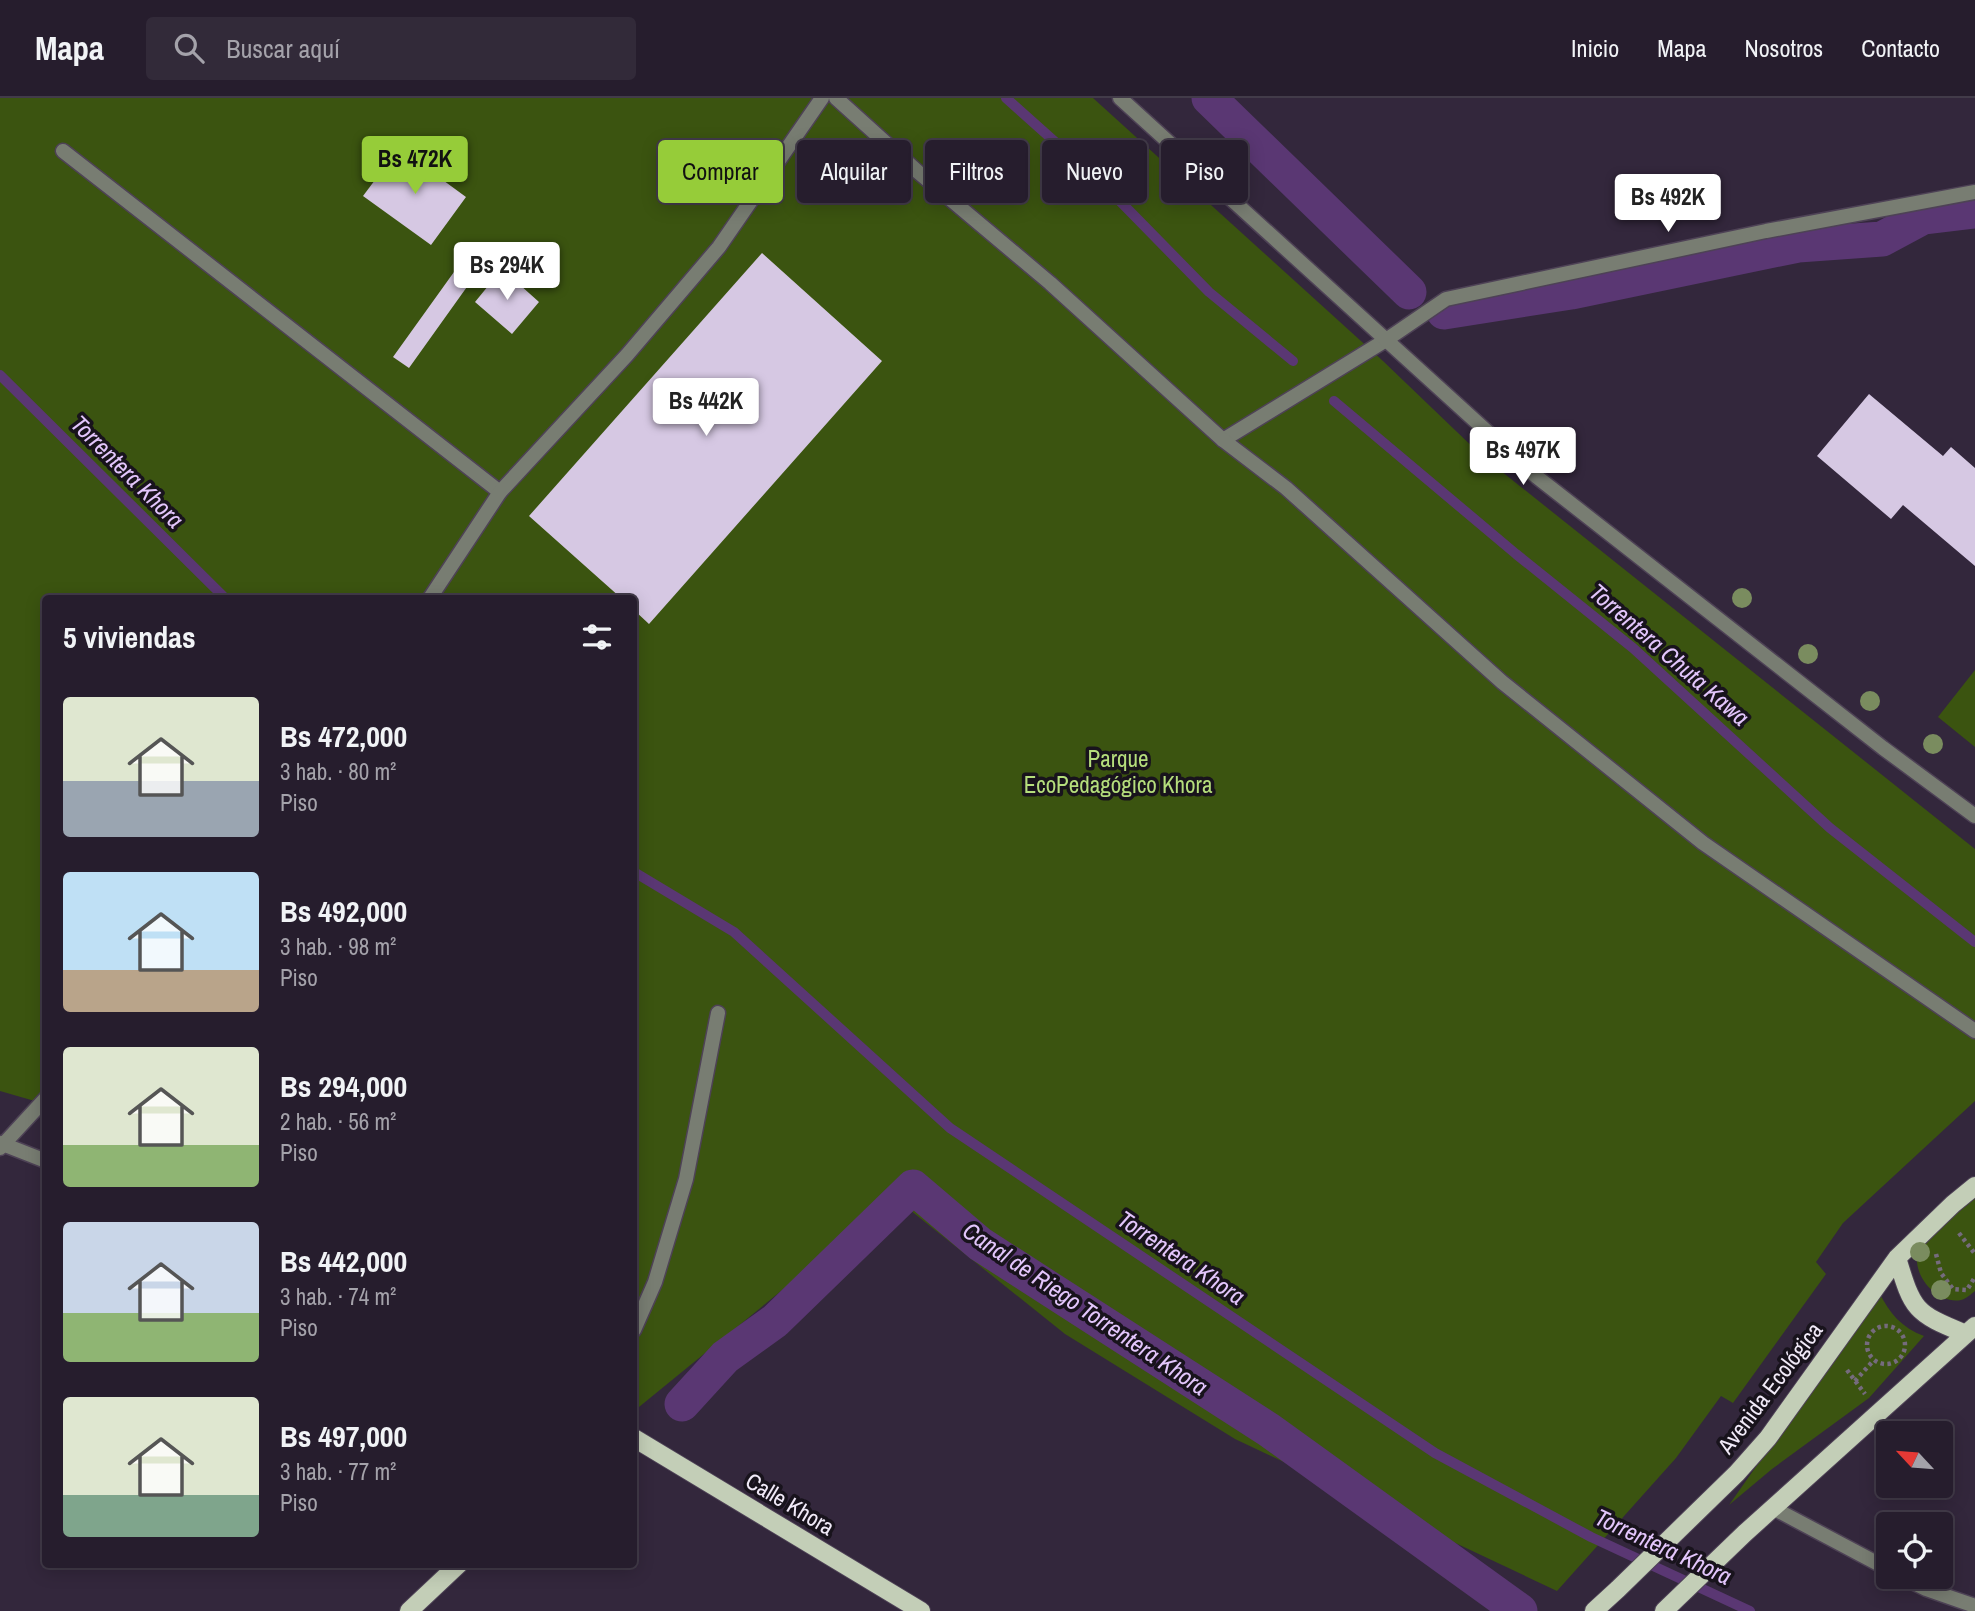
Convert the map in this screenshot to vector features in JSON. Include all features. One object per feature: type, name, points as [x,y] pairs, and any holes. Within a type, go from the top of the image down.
[{"type":"main road","name":"Avenida Ecológica","points":[[1596,1610],[1737,1473],[1768,1437],[1897,1258],[1975,1186]]},
{"type":"main road","points":[[1897,1258],[1909,1296],[1920,1311],[1933,1321],[1970,1330]]},
{"type":"main road","points":[[1665,1610],[1745,1533],[1970,1330]]},
{"type":"main road","name":"Calle Khora","points":[[637,1440],[921,1611]]},
{"type":"main road","points":[[409,1611],[455,1568]]},
{"type":"street","points":[[432,595],[500,492],[627,355],[719,247],[822,98]]},
{"type":"street","points":[[836,98],[918,172],[1050,283],[1223,440],[1286,488],[1502,682],[1703,843],[1975,1031]]},
{"type":"street","points":[[1120,98],[1537,477],[1872,739],[1975,816]]},
{"type":"street","points":[[63,150],[500,492]]},
{"type":"street","points":[[1223,440],[1386,340],[1446,299],[1766,231],[1975,192]]},
{"type":"street","points":[[637,1323],[655,1282],[686,1179],[718,1013]]},
{"type":"street","points":[[42,1102],[1,1145],[42,1160]]},
{"type":"street","points":[[1773,1508],[1876,1563]]},
{"type":"street","points":[[1926,1589],[1975,1606]]},
{"type":"path","points":[[1951,1239],[1959,1233],[1975,1254]]},
{"type":"path","points":[[1943,1245],[1935,1251],[1941,1273],[1953,1289],[1967,1290],[1975,1277]]},
{"type":"path","points":[[1885,1326],[1899,1331],[1905,1345],[1900,1359],[1887,1365],[1873,1361],[1866,1347],[1871,1332],[1885,1326]]},
{"type":"path","points":[[1855,1381],[1873,1361]]},
{"type":"green space","name":"Parque EcoPedagógico Khora","points":[[0,98],[1093,98],[1139,140],[1042,140],[1042,203],[1147,203],[1147,147],[1161,160],[1161,203],[1209,203],[1383,361],[1481,455],[1975,849],[1975,1101],[1843,1223],[1816,1262],[1826,1274],[1733,1403],[1721,1396],[1676,1458],[1557,1591],[1235,1439],[1065,1334],[895,1198],[639,1407],[637,1405],[637,595],[42,595],[42,1103],[0,1091]]},
{"type":"green space","points":[[1975,670],[1975,747],[1938,717]]},
{"type":"green space","points":[[1975,1196],[1975,1291],[1963,1299],[1952,1300],[1942,1297],[1927,1285],[1921,1277],[1917,1258],[1922,1243],[1928,1236]]},
{"type":"green space","points":[[1879,1292],[1897,1319],[1924,1336],[1869,1398],[1772,1469],[1729,1505]]},
{"type":"building","points":[[399,148],[466,197],[431,245],[363,196]]},
{"type":"building","points":[[762,253],[882,361],[649,624],[637,613],[637,595],[618,595],[529,516]]},
{"type":"building","points":[[459,265],[474,277],[409,368],[393,357]]},
{"type":"building","points":[[502,269],[539,302],[512,334],[475,302]]},
{"type":"building","points":[[1869,394],[1943,456],[1951,447],[1975,468],[1975,566],[1903,505],[1891,519],[1817,456]]},
{"type":"waterway","points":[[1006,98],[1110,191],[1209,292],[1293,361]]},
{"type":"waterway","name":"Canal de Riego Torrentera Khora","points":[[1209,98],[1409,292]]},
{"type":"waterway","name":"Canal de Riego Torrentera Khora","points":[[1444,312],[1571,292],[1798,245],[1882,239],[1923,217],[1975,211]]},
{"type":"waterway","name":"Torrentera Khora","points":[[0,375],[222,595]]},
{"type":"waterway","name":"Torrentera Chuta Kawa","points":[[1334,401],[1633,648],[1830,828],[1975,942]]},
{"type":"waterway","name":"Torrentera Khora","points":[[637,874],[734,932],[950,1128],[1435,1453],[1591,1537],[1750,1611]]},
{"type":"waterway","name":"Canal de Riego Torrentera Khora","points":[[682,1404],[725,1357],[775,1321],[913,1187],[980,1244],[1269,1430],[1520,1611]]}]
